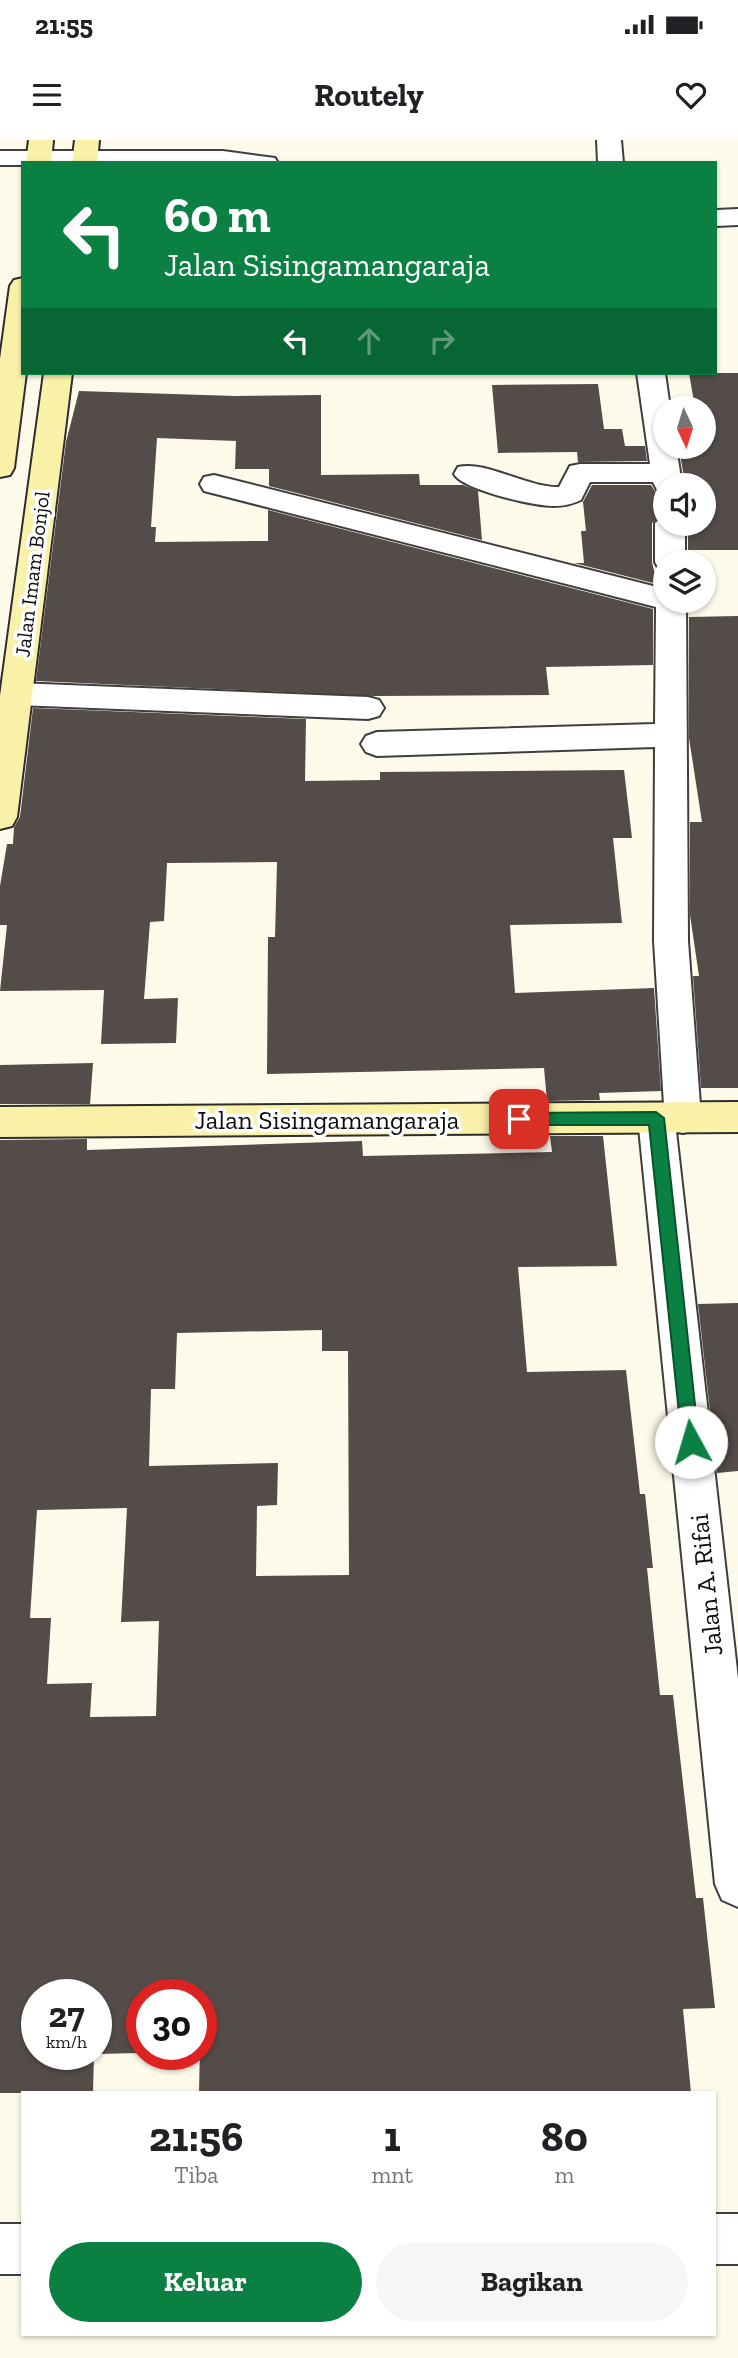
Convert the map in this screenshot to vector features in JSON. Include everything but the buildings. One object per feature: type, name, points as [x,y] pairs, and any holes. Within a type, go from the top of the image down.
[{"type":"main road","name":"Jalan Imam Bonjol","points":[[0,467],[21,302]]},
{"type":"main road","name":"Jalan Imam Bonjol","points":[[0,817],[56,385]]},
{"type":"main road","points":[[9,399],[31,404],[56,385]]},
{"type":"main road","points":[[0,481],[22,478],[44,481]]},
{"type":"main road","name":"Jalan Sisingamangaraja","points":[[0,1122],[738,1117]]},
{"type":"street","points":[[609,140],[611,161]]},
{"type":"street","points":[[0,158],[39,154],[85,154],[249,161]]},
{"type":"street","points":[[717,218],[738,218]]},
{"type":"street","points":[[651,375],[666,473]]},
{"type":"street","points":[[468,474],[559,498],[573,491],[580,473],[653,478]]},
{"type":"street","points":[[214,484],[653,596]]},
{"type":"street","name":"Jalan A. Rifai","points":[[670,613],[670,1118],[729,1711],[738,1884]]},
{"type":"street","points":[[17,694],[369,708]]},
{"type":"street","points":[[377,744],[672,735]]},
{"type":"street","points":[[716,2239],[738,2239]]},
{"type":"street","points":[[0,2249],[21,2249]]},
{"type":"route","points":[[519,1119],[656,1118],[691,1442]]}]
